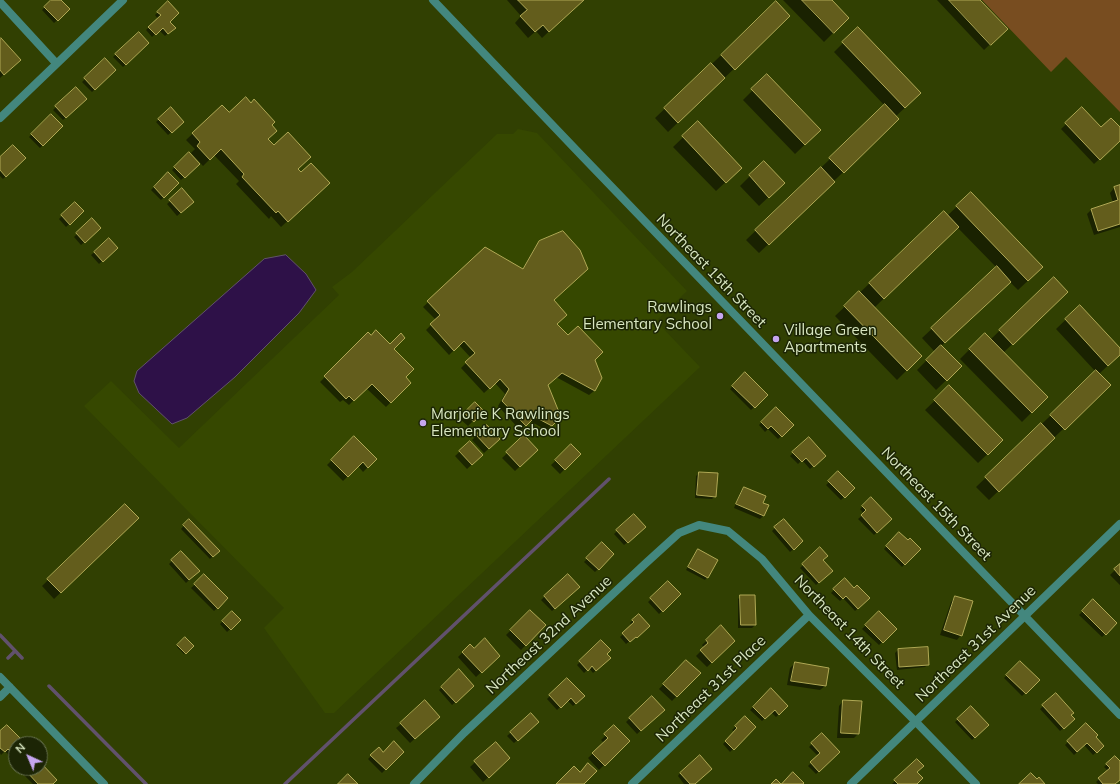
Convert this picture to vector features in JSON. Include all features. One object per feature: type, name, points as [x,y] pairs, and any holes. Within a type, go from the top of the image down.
[{"type":"street","points":[[0,118],[123,0]]},
{"type":"street","name":"Northeast 15th Street","points":[[433,0],[580,155],[1120,715]]},
{"type":"street","points":[[0,2],[56,63]]},
{"type":"street","name":"Northeast 31st Avenue","points":[[851,784],[1120,524]]},
{"type":"street","name":"Northeast 32nd Avenue","points":[[414,784],[464,733],[544,657],[679,533],[699,525],[712,528]]},
{"type":"street","name":"Northeast 14th Street","points":[[712,528],[728,531],[762,559],[809,615],[976,784]]},
{"type":"street","name":"Northeast 31st Place","points":[[632,784],[809,615]]},
{"type":"street","points":[[0,677],[104,784]]},
{"type":"street","points":[[0,697],[10,687]]},
{"type":"shaded area","points":[[982,0],[1120,0],[1120,112],[1066,57],[1051,72]]},
{"type":"shaded area","name":"Marjorie K Rawlings Elementary School","points":[[518,129],[537,133],[687,291],[656,321],[700,367],[334,713],[325,713],[264,628],[284,608],[84,406],[111,381],[179,448],[339,295],[332,287],[352,272],[497,134],[513,134]]},
{"type":"shaded area","points":[[286,255],[306,274],[316,290],[299,313],[235,377],[187,418],[172,424],[139,393],[134,381],[137,371],[264,259]]},
{"type":"building","points":[[51,0],[61,0],[70,9],[58,21],[44,7]]},
{"type":"building","points":[[518,0],[584,0],[549,32],[543,25],[535,32],[520,16],[527,10]]},
{"type":"building","points":[[802,0],[832,0],[849,18],[834,33]]},
{"type":"building","points":[[949,0],[980,0],[1008,29],[991,45]]},
{"type":"building","points":[[168,1],[179,13],[170,22],[176,28],[168,34],[163,28],[156,35],[148,27],[161,15],[157,12]]},
{"type":"building","points":[[776,1],[790,16],[735,70],[721,55]]},
{"type":"building","points":[[858,27],[921,93],[905,108],[842,42]]},
{"type":"building","points":[[139,32],[149,43],[126,65],[115,54]]},
{"type":"building","points":[[1,38],[21,60],[4,75],[0,70]]},
{"type":"building","points":[[105,58],[116,70],[95,90],[84,78]]},
{"type":"building","points":[[711,63],[725,78],[678,123],[664,108]]},
{"type":"building","points":[[767,74],[821,130],[805,145],[751,89]]},
{"type":"building","points":[[76,87],[87,99],[66,118],[55,106]]},
{"type":"building","points":[[246,97],[251,103],[254,99],[275,122],[272,125],[277,131],[268,139],[274,145],[288,132],[311,157],[298,169],[301,172],[311,163],[330,183],[288,222],[278,211],[276,213],[242,177],[244,174],[221,149],[210,160],[197,146],[200,142],[192,133],[222,105],[229,112]]},
{"type":"building","points":[[885,104],[899,119],[844,173],[829,158]]},
{"type":"building","points":[[171,107],[184,122],[172,133],[158,119]]},
{"type":"building","points":[[1082,107],[1101,127],[1111,118],[1120,127],[1120,141],[1100,160],[1065,123]]},
{"type":"building","points":[[51,114],[63,126],[43,146],[31,134]]},
{"type":"building","points":[[698,121],[742,168],[726,183],[682,136]]},
{"type":"building","points":[[13,145],[26,158],[6,177],[0,170],[0,157]]},
{"type":"building","points":[[189,152],[200,164],[185,178],[174,167]]},
{"type":"building","points":[[764,161],[785,183],[769,198],[749,175]]},
{"type":"building","points":[[821,167],[835,182],[769,245],[755,230]]},
{"type":"building","points":[[168,172],[179,183],[164,198],[154,187]]},
{"type":"building","points":[[1120,185],[1120,224],[1098,231],[1091,209],[1118,200],[1114,187]]},
{"type":"building","points":[[182,188],[194,202],[181,213],[169,200]]},
{"type":"building","points":[[971,192],[1043,267],[1028,281],[956,206]]},
{"type":"building","points":[[75,202],[84,211],[70,225],[61,215]]},
{"type":"building","points":[[944,211],[959,227],[884,299],[869,283]]},
{"type":"building","points":[[92,218],[101,228],[85,243],[76,233]]},
{"type":"building","points":[[563,231],[580,250],[588,269],[554,300],[567,315],[557,324],[568,335],[578,326],[603,352],[595,360],[602,378],[595,391],[562,373],[548,385],[561,417],[552,426],[535,417],[526,426],[502,401],[509,389],[500,379],[490,389],[465,362],[475,353],[464,341],[454,351],[430,324],[440,315],[427,301],[485,247],[523,269],[539,241]]},
{"type":"building","points":[[109,238],[118,248],[103,262],[94,252]]},
{"type":"building","points":[[997,266],[1011,282],[945,343],[931,328]]},
{"type":"building","points":[[1054,277],[1068,292],[1013,345],[999,330]]},
{"type":"building","points":[[859,291],[922,356],[907,371],[844,306]]},
{"type":"building","points":[[1080,305],[1120,348],[1120,355],[1108,366],[1065,319]]},
{"type":"building","points":[[376,330],[390,344],[401,333],[405,338],[394,349],[414,369],[406,377],[411,383],[391,403],[372,384],[354,401],[349,396],[346,399],[324,376],[368,332],[371,335]]},
{"type":"building","points":[[985,333],[1048,397],[1032,413],[969,349]]},
{"type":"building","points":[[941,345],[962,366],[947,381],[926,360]]},
{"type":"building","points":[[1096,370],[1111,385],[1065,430],[1050,415]]},
{"type":"building","points":[[745,372],[768,395],[755,408],[732,386]]},
{"type":"building","points":[[949,385],[1003,440],[988,455],[934,400]]},
{"type":"building","points":[[475,402],[484,411],[474,422],[464,413]]},
{"type":"building","points":[[776,407],[794,425],[782,437],[771,426],[768,429],[761,422]]},
{"type":"building","points":[[1041,423],[1055,438],[999,492],[985,477]]},
{"type":"building","points":[[487,425],[500,439],[489,449],[476,435]]},
{"type":"building","points":[[524,435],[538,450],[520,467],[506,452]]},
{"type":"building","points":[[354,436],[377,459],[368,468],[363,462],[348,477],[331,460]]},
{"type":"building","points":[[809,437],[826,456],[814,467],[806,458],[802,462],[792,452]]},
{"type":"building","points":[[470,441],[483,455],[472,465],[459,451]]},
{"type":"building","points":[[571,444],[581,454],[565,470],[555,460]]},
{"type":"building","points":[[838,471],[855,488],[845,498],[828,481]]},
{"type":"building","points":[[699,472],[718,473],[716,497],[697,495]]},
{"type":"building","points":[[744,487],[766,496],[763,503],[769,505],[764,516],[736,504]]},
{"type":"building","points":[[871,497],[892,519],[877,533],[861,515],[866,510],[862,506]]},
{"type":"building","points":[[125,504],[139,518],[61,593],[47,579]]},
{"type":"building","points":[[634,514],[646,527],[628,543],[616,530]]},
{"type":"building","points":[[189,519],[220,551],[213,557],[183,525]]},
{"type":"building","points":[[784,519],[803,541],[794,550],[774,527]]},
{"type":"building","points":[[899,532],[908,540],[910,538],[921,549],[905,565],[886,546]]},
{"type":"building","points":[[602,542],[614,554],[599,570],[586,558]]},
{"type":"building","points":[[820,547],[828,556],[823,560],[833,571],[819,583],[802,564]]},
{"type":"building","points":[[698,549],[718,560],[708,578],[688,567]]},
{"type":"building","points":[[181,551],[200,571],[189,580],[171,560]]},
{"type":"building","points":[[1120,564],[1120,576],[1114,569]]},
{"type":"building","points":[[204,574],[228,598],[218,609],[194,584]]},
{"type":"building","points":[[568,574],[580,587],[555,609],[544,596]]},
{"type":"building","points":[[845,578],[854,588],[857,585],[870,598],[858,609],[846,596],[843,599],[833,589]]},
{"type":"building","points":[[668,581],[681,594],[663,612],[650,598]]},
{"type":"building","points":[[740,595],[755,595],[756,625],[741,625]]},
{"type":"building","points":[[955,596],[973,601],[962,636],[944,630]]},
{"type":"building","points":[[1093,599],[1117,623],[1106,635],[1082,611]]},
{"type":"building","points":[[530,610],[546,625],[526,646],[510,630]]},
{"type":"building","points":[[232,611],[241,620],[231,630],[222,621]]},
{"type":"building","points":[[879,611],[897,629],[883,643],[865,625]]},
{"type":"building","points":[[639,614],[650,626],[637,638],[636,637],[630,642],[622,633],[634,622],[632,620]]},
{"type":"building","points":[[721,625],[735,641],[712,663],[700,650],[708,643],[706,640]]},
{"type":"building","points":[[185,637],[194,646],[186,654],[177,645]]},
{"type":"building","points":[[485,638],[500,656],[482,673],[462,652],[470,644],[474,648]]},
{"type":"building","points":[[601,640],[611,650],[607,654],[611,658],[596,671],[592,666],[588,671],[579,661]]},
{"type":"building","points":[[928,647],[929,665],[899,667],[898,649]]},
{"type":"building","points":[[686,660],[701,673],[677,697],[663,684]]},
{"type":"building","points":[[1020,661],[1040,680],[1026,694],[1006,675]]},
{"type":"building","points":[[795,662],[829,668],[826,686],[791,681]]},
{"type":"building","points":[[459,669],[474,686],[456,703],[441,687]]},
{"type":"building","points":[[567,678],[585,696],[576,704],[571,698],[561,708],[549,695]]},
{"type":"building","points":[[771,688],[788,706],[779,715],[775,710],[765,719],[753,707]]},
{"type":"building","points":[[1056,693],[1074,713],[1071,715],[1075,719],[1064,729],[1042,705]]},
{"type":"building","points":[[652,696],[665,710],[641,731],[629,718]]},
{"type":"building","points":[[425,700],[440,717],[415,739],[400,723]]},
{"type":"building","points":[[843,700],[862,701],[859,734],[841,733]]},
{"type":"building","points":[[971,706],[989,725],[975,738],[957,719]]},
{"type":"building","points":[[531,713],[539,722],[518,741],[510,732]]},
{"type":"building","points":[[745,716],[756,727],[734,750],[725,741],[737,728],[735,726]]},
{"type":"building","points":[[1086,723],[1098,735],[1096,737],[1104,746],[1097,753],[1087,743],[1077,752],[1067,741]]},
{"type":"building","points":[[7,725],[18,736],[8,736],[8,749],[5,752],[0,748],[0,731]]},
{"type":"building","points":[[614,725],[630,741],[605,766],[592,753],[608,738],[604,734]]},
{"type":"building","points":[[822,733],[840,752],[819,772],[810,762],[820,753],[811,743]]},
{"type":"building","points":[[394,741],[404,752],[386,770],[370,755],[379,747],[383,752]]},
{"type":"building","points":[[496,742],[510,758],[489,778],[474,761]]},
{"type":"building","points":[[700,755],[712,769],[695,784],[690,784],[680,773]]},
{"type":"building","points":[[1115,756],[1120,761],[1120,780],[1115,784],[1103,784],[1098,778],[1110,768],[1106,764]]},
{"type":"building","points":[[917,759],[924,766],[917,772],[923,778],[917,784],[898,784],[894,780]]},
{"type":"building","points":[[588,763],[597,771],[584,784],[556,784],[574,766],[580,772]]},
{"type":"building","points":[[48,770],[57,780],[53,784],[38,784],[31,776],[48,776]]},
{"type":"building","points":[[793,772],[804,783],[803,784],[781,784]]},
{"type":"building","points":[[1031,773],[1037,779],[1039,777],[1045,784],[1019,784]]},
{"type":"building","points":[[348,774],[358,784],[338,784]]},
{"type":"building","points":[[776,779],[781,784],[771,784]]},
{"type":"waterway","points":[[285,784],[609,479]]},
{"type":"waterway","points":[[0,635],[22,658]]},
{"type":"waterway","points":[[8,658],[15,651]]},
{"type":"waterway","points":[[49,686],[146,784]]},
{"type":"place","name":"Rawlings Elementary School","points":[[720,316]]},
{"type":"place","name":"Village Green Apartments","points":[[776,339]]},
{"type":"place","name":"Marjorie K Rawlings Elementary School","points":[[423,423]]}]
